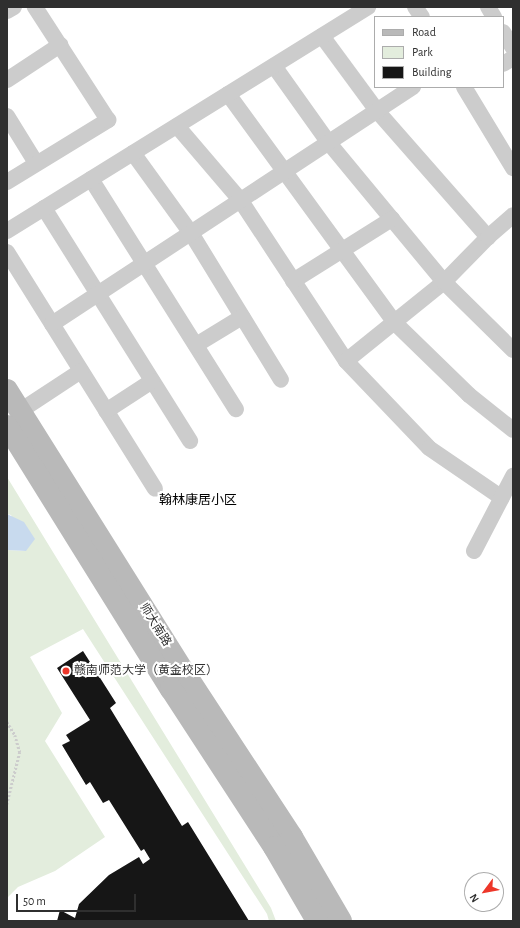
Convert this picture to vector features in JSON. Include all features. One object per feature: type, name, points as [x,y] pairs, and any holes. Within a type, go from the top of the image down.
[{"type":"main road","name":"师大南路","points":[[7,390],[13,418],[171,689],[274,847],[318,921]]},
{"type":"main road","name":"师大南路","points":[[13,418],[186,675],[292,837],[341,921]]},
{"type":"street","points":[[7,12],[14,7]]},
{"type":"street","points":[[7,182],[108,120],[35,7]]},
{"type":"street","points":[[7,231],[368,7]]},
{"type":"street","points":[[416,7],[421,16]]},
{"type":"street","points":[[488,7],[493,16]]},
{"type":"street","points":[[504,34],[513,48]]},
{"type":"street","points":[[322,36],[378,112],[488,237]]},
{"type":"street","points":[[7,80],[60,45]]},
{"type":"street","points":[[504,63],[513,58]]},
{"type":"street","points":[[274,66],[329,143],[444,282],[513,350]]},
{"type":"street","points":[[52,324],[378,112],[412,88]]},
{"type":"street","points":[[466,88],[513,168]]},
{"type":"street","points":[[228,94],[284,173],[395,323],[469,395],[513,430]]},
{"type":"street","points":[[7,116],[36,163]]},
{"type":"street","points":[[177,126],[241,201],[346,361],[429,448],[502,498]]},
{"type":"street","points":[[133,153],[191,233],[281,380]]},
{"type":"street","points":[[92,179],[236,409]]},
{"type":"street","points":[[44,208],[190,441]]},
{"type":"street","points":[[346,361],[444,282],[488,237],[513,215]]},
{"type":"street","points":[[293,281],[392,219]]},
{"type":"street","points":[[7,252],[155,489]]},
{"type":"street","points":[[196,345],[242,317]]},
{"type":"street","points":[[13,418],[81,371]]},
{"type":"street","points":[[106,411],[152,381]]},
{"type":"street","points":[[474,551],[513,476]]},
{"type":"path","points":[[7,722],[15,735],[20,752],[7,804]]},
{"type":"green space","points":[[7,477],[271,908],[276,921],[269,921],[267,914],[83,629],[30,657],[62,713],[45,741],[105,837],[55,871],[18,887],[7,898],[7,550],[26,551],[11,515],[7,514]]},
{"type":"water","points":[[7,514],[24,522],[35,539],[26,551],[7,550]]},
{"type":"building","points":[[83,651],[116,703],[110,708],[182,826],[188,822],[249,921],[57,921],[60,910],[75,918],[79,904],[109,875],[139,857],[143,864],[150,859],[144,849],[141,851],[109,800],[103,803],[90,782],[86,785],[62,745],[70,741],[66,735],[90,720],[57,668]]},
{"type":"place","name":"赣南师范大学（黄金校区）","points":[[66,671]]},
{"type":"district","name":"翰林康居小区","points":[[198,501]]}]
